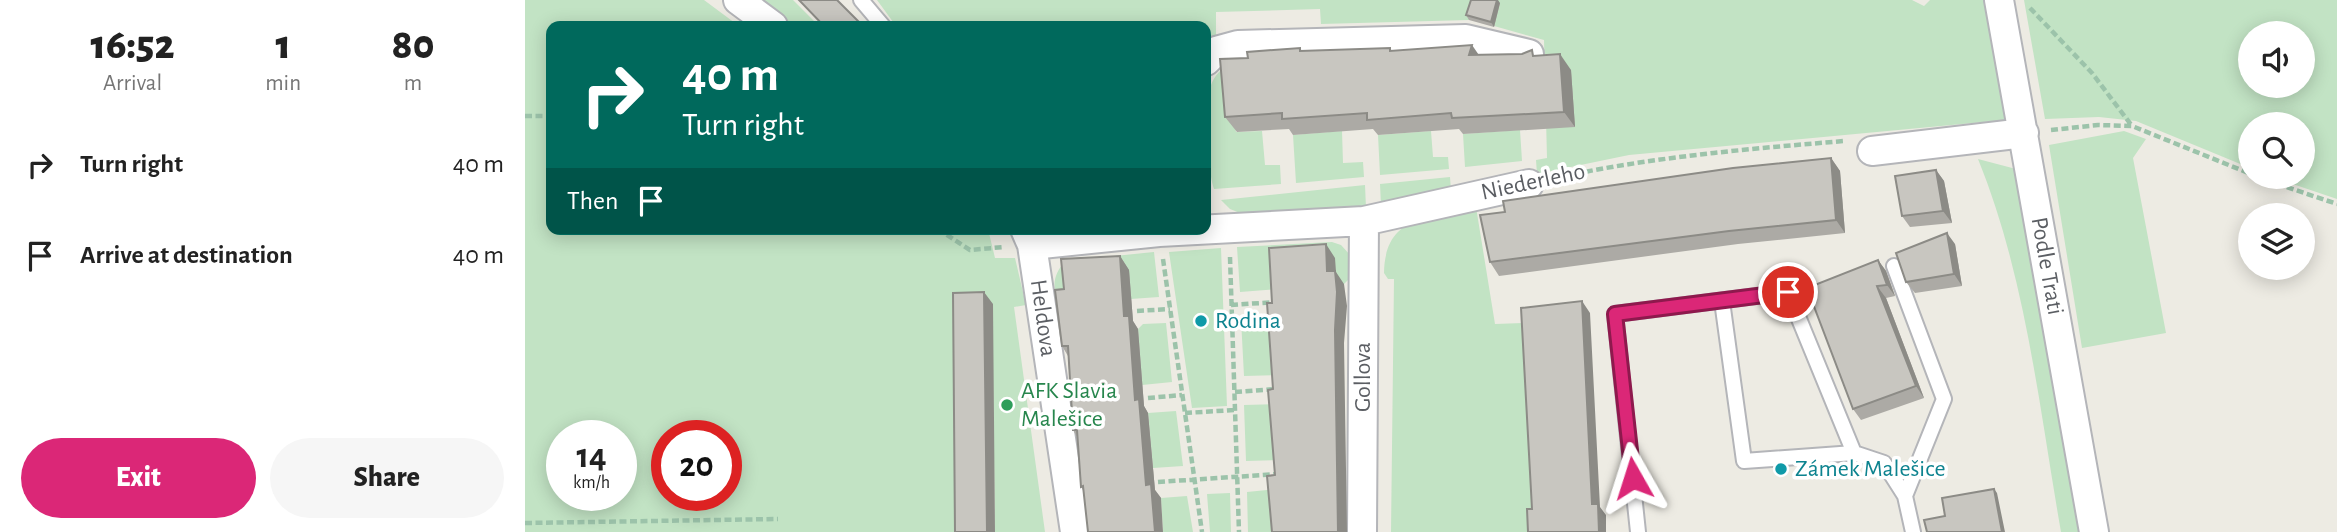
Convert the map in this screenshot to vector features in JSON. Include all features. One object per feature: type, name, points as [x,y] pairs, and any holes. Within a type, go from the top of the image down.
[{"type":"street","points":[[738,0],[766,21]]},
{"type":"street","name":"Podle Trati","points":[[1999,0],[2094,532]]},
{"type":"street","points":[[1211,56],[1216,51],[1238,45],[1466,39],[1529,54]]},
{"type":"street","points":[[1872,151],[2024,133]]},
{"type":"street","name":"Niederleho","points":[[1211,229],[1364,221],[1529,184]]},
{"type":"street","name":"Gollova","points":[[1362,532],[1364,221]]},
{"type":"street","name":"Niederleho","points":[[1029,237],[1081,235]]},
{"type":"street","name":"Heldova","points":[[1029,237],[1075,532]]},
{"type":"lane","points":[[861,0],[879,21]]},
{"type":"lane","points":[[1894,266],[1944,399],[1905,496]]},
{"type":"lane","points":[[1638,532],[1615,314],[1788,292],[1854,453]]},
{"type":"lane","points":[[1722,301],[1744,461],[1854,453],[1884,463],[1905,496],[1913,532]]},
{"type":"path","points":[[2021,0],[2092,73],[2132,126]]},
{"type":"path","points":[[525,116],[546,116]]},
{"type":"path","points":[[2024,133],[2098,125],[2132,126],[2238,169]]},
{"type":"path","name":"Niederleho","points":[[1529,184],[1629,162],[1703,152],[1871,139],[1872,151]]},
{"type":"path","points":[[2293,189],[2337,204]]},
{"type":"path","points":[[1229,228],[1239,532]]},
{"type":"path","points":[[947,235],[970,250],[1029,237]]},
{"type":"path","points":[[1159,235],[1202,532]]},
{"type":"path","points":[[1231,305],[1276,302]]},
{"type":"path","points":[[1137,311],[1170,309]]},
{"type":"path","points":[[1235,392],[1277,389]]},
{"type":"path","points":[[1148,398],[1182,395]]},
{"type":"path","points":[[1185,413],[1235,410]]},
{"type":"path","points":[[1158,482],[1279,474]]},
{"type":"path","points":[[525,523],[778,519]]},
{"type":"green space","points":[[525,0],[704,0],[732,21],[546,21],[546,235],[989,235],[995,258],[1015,258],[1026,305],[1014,307],[1045,532],[995,532],[992,304],[963,532],[525,532]]},
{"type":"green space","points":[[754,0],[793,0],[814,21],[782,21]]},
{"type":"green space","points":[[877,0],[1475,0],[1469,20],[1321,24],[1320,9],[1216,12],[1216,35],[1211,40],[1211,21],[892,21]]},
{"type":"green space","points":[[1491,0],[1912,0],[1924,6],[1930,0],[1986,0],[2005,120],[1629,155],[1537,174],[1536,160],[1547,158],[1544,40],[1494,26],[1500,3]]},
{"type":"green space","points":[[2024,0],[2337,0],[2337,199],[2307,189],[2315,189],[2315,112],[2238,112],[2238,163],[2136,121],[2099,117],[2045,119]]},
{"type":"green space","points":[[1226,66],[1236,132],[1262,131],[1265,165],[1280,165],[1281,184],[1214,189],[1211,172],[1211,86]]},
{"type":"green space","points":[[1520,130],[1522,161],[1465,167],[1463,134]]},
{"type":"green space","points":[[1342,131],[1343,163],[1363,162],[1364,177],[1296,183],[1293,135]]},
{"type":"green space","points":[[1431,131],[1433,157],[1448,157],[1449,169],[1380,175],[1378,135]]},
{"type":"green space","points":[[2124,131],[2146,139],[2133,158],[2166,333],[2082,348],[2049,145]]},
{"type":"green space","points":[[1978,159],[2016,169],[2079,532],[2061,532],[2020,296],[2008,249]]},
{"type":"green space","points":[[1450,177],[1451,191],[1381,205],[1380,184]]},
{"type":"green space","points":[[1365,185],[1366,208],[1245,215],[1230,209],[1221,200]]},
{"type":"green space","points":[[1476,207],[1495,324],[1523,323],[1535,517],[1531,532],[1391,532],[1394,279],[1388,279],[1384,273],[1386,254],[1392,239],[1401,229],[1413,222]]},
{"type":"green space","points":[[1332,242],[1341,245],[1351,256],[1351,277],[1344,284],[1240,292],[1237,247]]},
{"type":"green space","points":[[1221,248],[1227,406],[1192,408],[1169,252]]},
{"type":"green space","points":[[1154,252],[1159,297],[1074,303],[1058,298],[1055,279],[1065,261]]},
{"type":"green space","points":[[1276,317],[1281,375],[1244,376],[1241,319]]},
{"type":"green space","points":[[1166,323],[1172,382],[1142,385],[1138,329],[1143,324]]},
{"type":"green space","points":[[1278,404],[1282,460],[1246,461],[1244,405]]},
{"type":"green space","points":[[1176,411],[1183,466],[1153,468],[1148,413]]},
{"type":"green space","points":[[1277,489],[1280,532],[1248,532],[1247,492]]},
{"type":"green space","points":[[1230,493],[1231,532],[1210,532],[1207,494]]},
{"type":"green space","points":[[1187,496],[1193,532],[1163,532],[1161,498]]},
{"type":"building","points":[[799,0],[837,0],[858,21],[819,21]]},
{"type":"building","points":[[1471,0],[1497,0],[1491,22],[1466,15]]},
{"type":"building","points":[[1472,45],[1469,55],[1522,54],[1532,50],[1533,56],[1560,54],[1564,112],[1452,118],[1451,113],[1367,120],[1367,113],[1282,119],[1282,113],[1225,117],[1220,59],[1248,58],[1247,52],[1300,48],[1300,51],[1390,48],[1390,51]]},
{"type":"building","points":[[1831,158],[1836,220],[1490,262],[1480,215],[1505,212],[1503,201],[1733,168]]},
{"type":"building","points":[[1936,170],[1943,211],[1902,216],[1895,176]]},
{"type":"building","points":[[1947,233],[1954,274],[1906,282],[1896,253]]},
{"type":"building","points":[[1326,244],[1327,271],[1335,271],[1337,292],[1335,330],[1338,532],[1272,532],[1267,476],[1275,475],[1268,390],[1273,389],[1267,303],[1272,303],[1269,248]]},
{"type":"building","points":[[1120,256],[1124,316],[1129,316],[1135,400],[1139,399],[1146,485],[1151,484],[1155,532],[1088,532],[1083,486],[1081,487],[1077,430],[1073,430],[1068,346],[1062,346],[1055,290],[1064,289],[1061,259]]},
{"type":"building","points":[[1878,260],[1887,285],[1877,286],[1916,386],[1853,409],[1807,288]]},
{"type":"building","points":[[984,292],[987,532],[955,532],[953,293]]},
{"type":"building","points":[[1582,301],[1592,504],[1598,504],[1599,532],[1528,532],[1527,509],[1532,509],[1521,308]]},
{"type":"building","points":[[1994,489],[2002,532],[1927,532],[1924,520],[1945,516],[1942,498]]},
{"type":"place","name":"Rodina","points":[[1201,321]]},
{"type":"place","name":"AFK Slavia Malešice","points":[[1007,405]]},
{"type":"place","name":"Zámek Malešice","points":[[1781,469]]},
{"type":"route","points":[[1633,478],[1615,314],[1788,292]]}]
